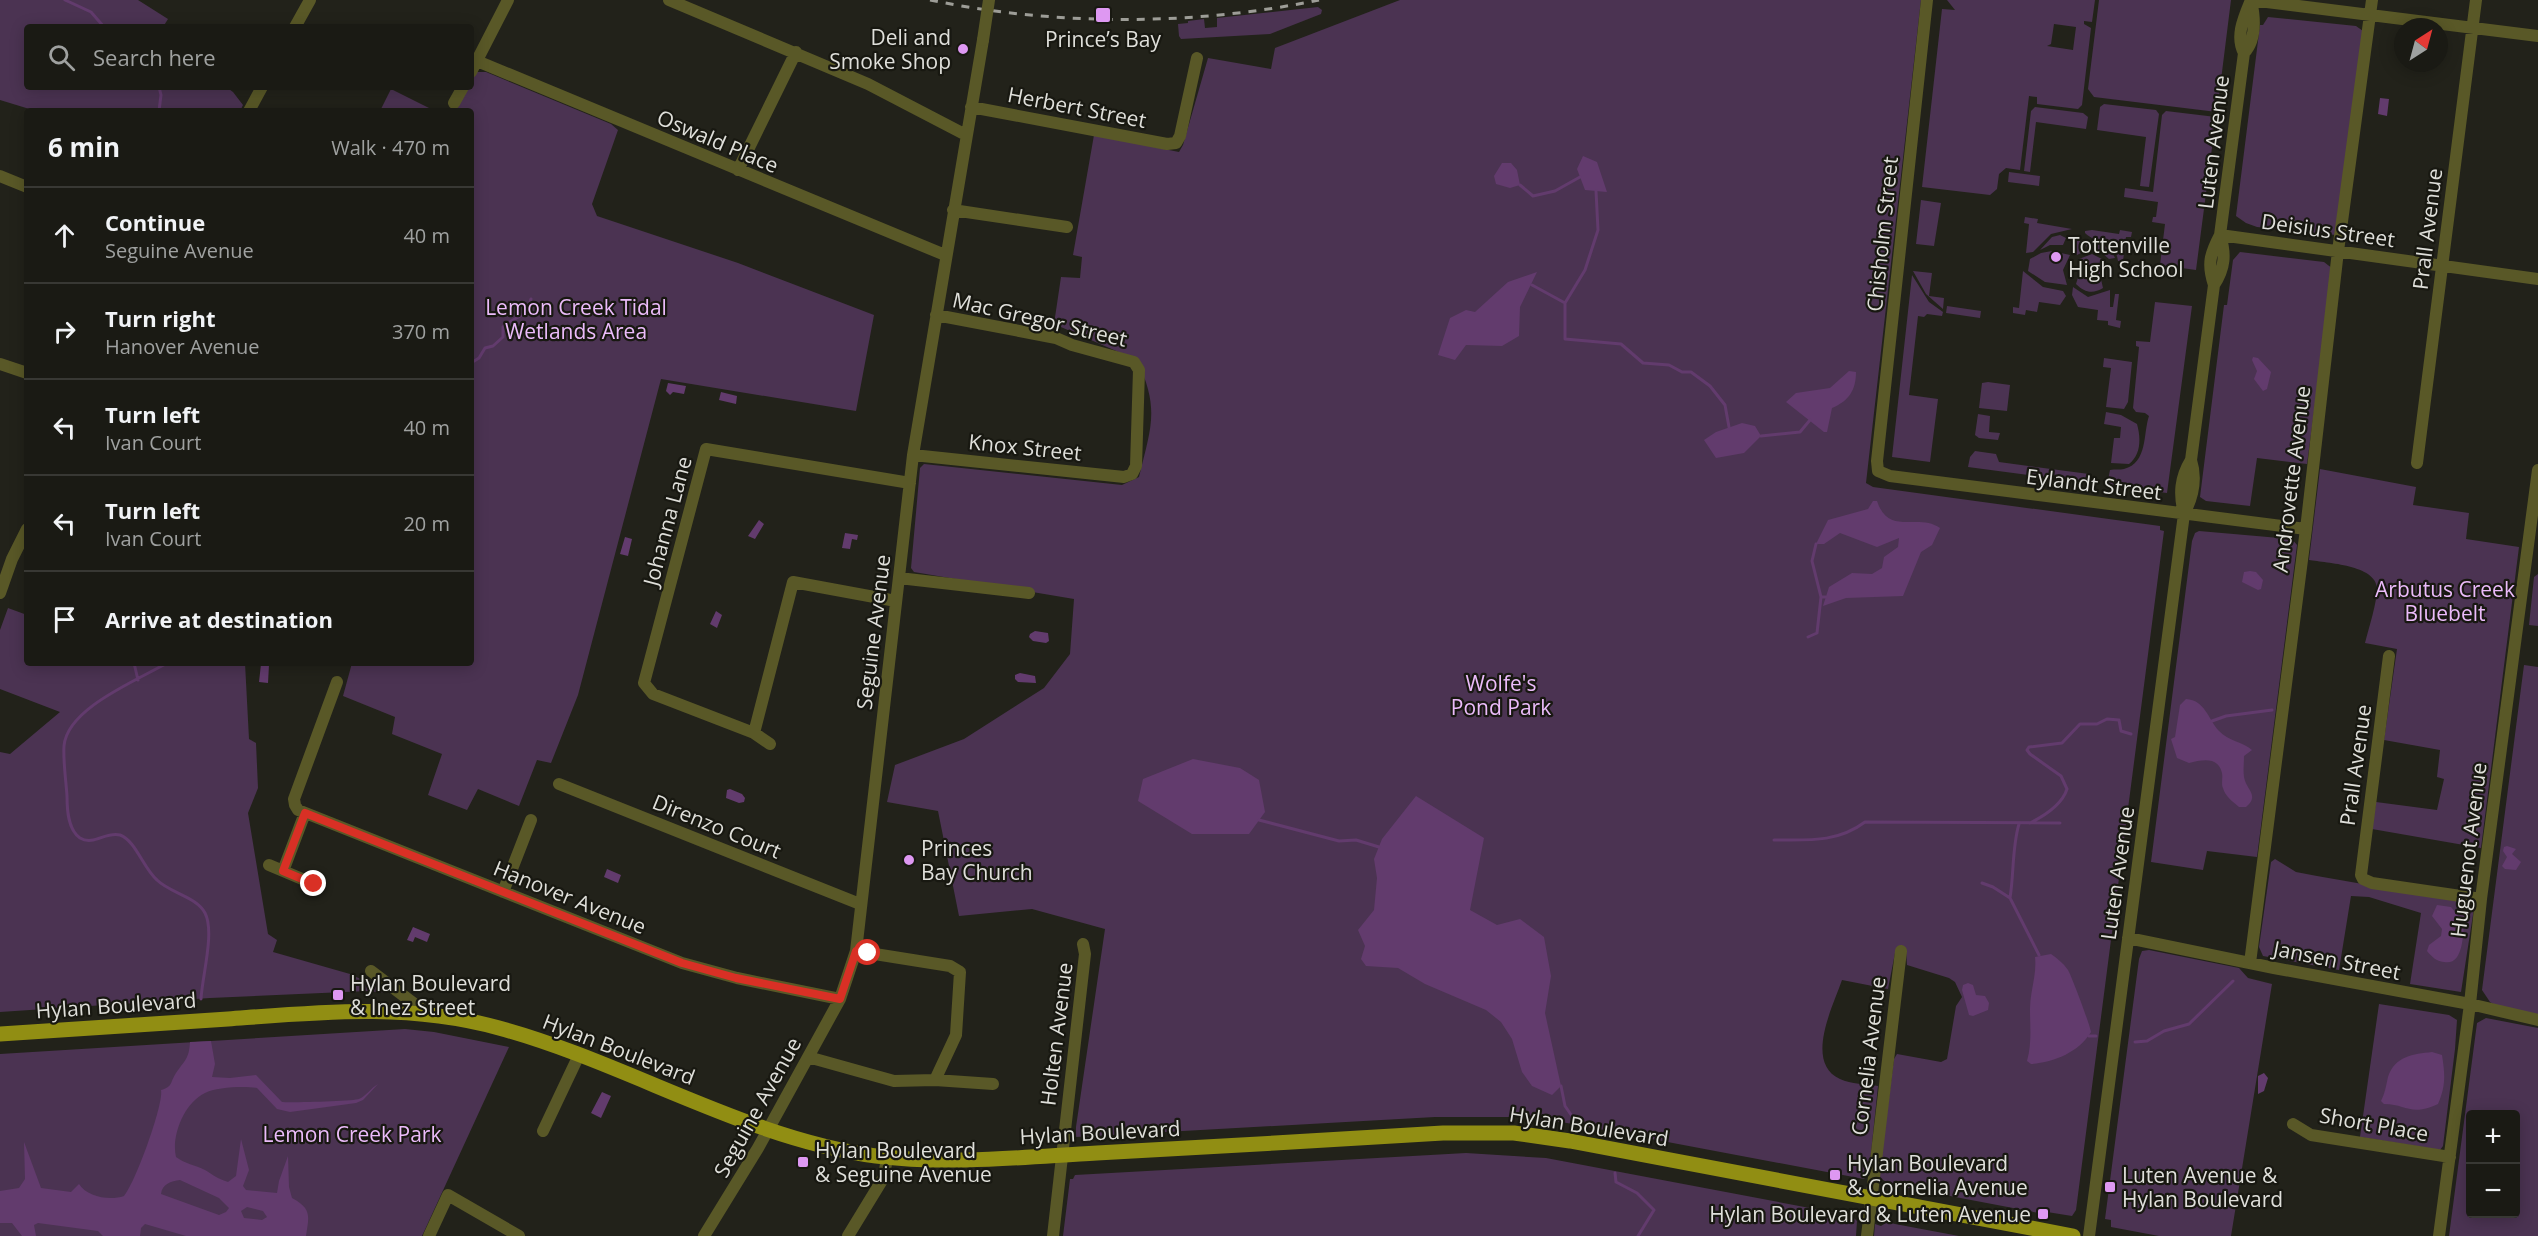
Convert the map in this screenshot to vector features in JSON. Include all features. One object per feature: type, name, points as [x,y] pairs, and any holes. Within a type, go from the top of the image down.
[{"type":"main road","name":"Hylan Boulevard","points":[[0,1034],[354,1010],[429,1015],[498,1028],[579,1054],[769,1128],[819,1144],[888,1157],[944,1160],[1443,1133],[1507,1133],[1562,1140],[2073,1236]]},
{"type":"street","points":[[297,24],[310,0]]},
{"type":"street","points":[[474,67],[508,0]]},
{"type":"street","points":[[669,0],[868,84],[966,135]]},
{"type":"street","name":"Seguine Avenue","points":[[705,1236],[769,1128],[840,999],[856,951],[913,455],[989,0]]},
{"type":"street","name":"Chisholm Street","points":[[1878,471],[1876,461],[1928,0]]},
{"type":"street","points":[[2251,0],[2538,36]]},
{"type":"street","name":"Androvette Avenue","points":[[2250,963],[2306,529],[2338,251],[2372,0]]},
{"type":"street","name":"Prall Avenue","points":[[2417,462],[2476,0]]},
{"type":"street","points":[[738,170],[796,52]]},
{"type":"street","name":"Luten Avenue","points":[[2090,1236],[2184,514],[2180,498],[2183,472],[2191,460],[2214,285],[2222,273],[2225,252],[2220,235],[2244,53]]},
{"type":"street","name":"Herbert Street","points":[[971,107],[1167,144],[1176,143],[1180,136],[1197,58]]},
{"type":"street","name":"Oswald Place","points":[[474,67],[738,170],[945,255]]},
{"type":"street","points":[[251,108],[260,90]]},
{"type":"street","points":[[454,104],[461,90]]},
{"type":"street","points":[[0,176],[24,186]]},
{"type":"street","points":[[953,210],[1067,227]]},
{"type":"street","name":"Deisius Street","points":[[2220,235],[2538,279]]},
{"type":"street","name":"Mac Gregor Street","points":[[936,315],[1056,338],[1072,345],[1134,362],[1139,370],[1136,466],[1132,474]]},
{"type":"street","points":[[0,364],[24,372]]},
{"type":"street","name":"Johanna Lane","points":[[770,744],[754,733],[653,694],[644,683],[706,449],[910,483]]},
{"type":"street","name":"Knox Street","points":[[913,455],[1124,477],[1132,474]]},
{"type":"street","name":"Huguenot Avenue","points":[[2439,1236],[2470,1004],[2481,899],[2532,558],[2538,470]]},
{"type":"street","name":"Eylandt Street","points":[[1878,471],[1886,476],[2306,529]]},
{"type":"street","points":[[0,593],[12,559],[24,535]]},
{"type":"street","points":[[899,578],[1029,593]]},
{"type":"street","points":[[754,733],[793,582],[896,601]]},
{"type":"street","name":"Prall Avenue","points":[[2389,656],[2360,870],[2363,879],[2372,883],[2481,899]]},
{"type":"street","name":"Hanover Avenue","points":[[337,682],[294,799],[294,805],[305,813],[682,963],[748,980],[840,999]]},
{"type":"street","name":"Direnzo Court","points":[[559,784],[860,904]]},
{"type":"street","points":[[283,871],[305,813]]},
{"type":"street","points":[[503,892],[531,820]]},
{"type":"street","points":[[269,865],[314,884]]},
{"type":"street","name":"Jansen Street","points":[[2128,938],[2470,1004],[2538,1020]]},
{"type":"street","name":"Holten Avenue","points":[[1053,1236],[1085,954],[1083,944]]},
{"type":"street","points":[[856,951],[950,966],[960,972],[956,1035],[935,1080]]},
{"type":"street","name":"Cornelia Avenue","points":[[1867,1236],[1901,951]]},
{"type":"street","points":[[371,971],[429,1015]]},
{"type":"street","points":[[543,1131],[579,1054]]},
{"type":"street","points":[[808,1057],[894,1081],[935,1080],[993,1084]]},
{"type":"street","name":"Short Place","points":[[2293,1124],[2311,1135],[2450,1157]]},
{"type":"street","points":[[848,1236],[883,1179],[888,1157]]},
{"type":"street","points":[[429,1236],[448,1195],[519,1236]]},
{"type":"green space","points":[[0,0],[138,0],[168,19],[165,24],[24,24],[24,90],[230,90],[243,105],[242,108],[26,108],[0,100]]},
{"type":"green space","name":"Wolfe's Pond Park","points":[[1400,0],[1921,0],[1866,483],[1873,487],[2160,526],[2160,530],[2164,531],[2076,1210],[2072,1216],[2041,1211],[2039,1213],[1887,1184],[1881,1179],[1879,1174],[1894,1059],[1897,1054],[1941,1062],[1947,1059],[1956,1006],[1962,997],[1955,982],[1949,978],[1907,965],[1906,951],[1895,953],[1888,989],[1842,980],[1824,1033],[1822,1048],[1829,1071],[1844,1081],[1878,1086],[1869,1172],[1864,1179],[1567,1123],[1518,1117],[1435,1117],[1076,1137],[1105,929],[1032,909],[959,916],[938,811],[887,802],[895,765],[964,739],[1044,688],[1070,654],[1074,599],[914,572],[911,568],[920,468],[924,464],[1122,485],[1139,477],[1150,431],[1151,405],[1149,392],[1137,360],[1054,324],[1061,277],[1080,278],[1082,257],[1073,255],[1094,135],[1179,152],[1208,58],[1271,69],[1275,48]]},
{"type":"green space","points":[[1947,0],[2095,0],[2092,22],[2084,21],[2084,24],[2091,28],[2082,105],[2078,109],[2037,104],[2037,97],[2029,96],[2020,170],[2006,168],[1999,174],[1997,189],[1990,195],[1922,187],[1942,9],[1955,10]],"holes":[[[2054,24],[2076,27],[2073,50],[2047,46],[2051,44]]]},
{"type":"green space","points":[[2099,0],[2231,0],[2217,112],[2094,97],[2088,89]]},
{"type":"green space","points":[[1318,7],[1322,10],[1321,14],[1270,34],[1181,39],[1179,36],[1178,24],[1188,23],[1188,21],[1204,19],[1205,28],[1217,27],[1217,18]]},
{"type":"green space","points":[[2268,17],[2356,26],[2363,31],[2336,235],[2257,227],[2236,216],[2260,25],[2263,25]]},
{"type":"green space","name":"Lemon Creek Tidal Wetlands Area","points":[[476,72],[486,72],[611,124],[618,130],[592,204],[597,216],[738,263],[874,315],[856,411],[661,379],[578,695],[551,763],[537,760],[519,806],[478,789],[467,810],[428,795],[442,754],[392,734],[395,717],[343,696],[351,666],[474,666],[474,108],[457,108],[466,90],[474,90]]},
{"type":"green space","points":[[390,90],[393,90],[429,108],[382,108]]},
{"type":"green space","points":[[2104,104],[2156,110],[2159,114],[2149,187],[2140,186],[2146,137],[2097,130],[2100,107]]},
{"type":"green space","points":[[2035,107],[2083,113],[2088,117],[2086,129],[2036,122],[2030,172],[2024,171],[2031,111]]},
{"type":"green space","points":[[2166,111],[2216,117],[2196,270],[2160,265],[2165,224],[2152,222],[2153,217],[2156,217],[2158,202],[2124,197],[2125,188],[2153,192],[2162,115]]},
{"type":"green space","points":[[2009,172],[2040,176],[2039,186],[2008,182]]},
{"type":"green space","points":[[1921,200],[1941,203],[1934,246],[1916,244]]},
{"type":"green space","points":[[2025,217],[2038,219],[2037,223],[2072,229],[2051,234],[2033,252],[2026,253],[2029,224],[2024,223]]},
{"type":"green space","points":[[2120,230],[2132,232],[2131,237],[2126,237],[2123,261],[2118,261],[2110,246],[2085,233],[2085,231],[2119,234]]},
{"type":"green space","points":[[2060,235],[2066,238],[2063,245],[2050,245],[2040,250],[2052,237]]},
{"type":"green space","points":[[2075,239],[2081,241],[2085,251],[2077,255],[2071,245]]},
{"type":"green space","points":[[2084,240],[2102,244],[2115,258],[2109,259],[2101,252],[2088,250]]},
{"type":"green space","points":[[2052,251],[2070,255],[2063,270],[2067,285],[2045,282],[2028,271],[2030,259],[2041,253]]},
{"type":"green space","points":[[2240,252],[2324,262],[2333,269],[2307,464],[2257,458],[2250,506],[2206,501],[2200,497],[2224,305],[2227,305],[2233,260]]},
{"type":"green space","points":[[2092,254],[2106,261],[2100,275],[2103,288],[2092,292],[2076,284],[2081,268],[2079,259]]},
{"type":"green space","points":[[1913,271],[1932,273],[1929,296],[1944,298],[1943,309],[1926,294]]},
{"type":"green space","points":[[2023,271],[2043,287],[2063,291],[2066,296],[2060,305],[2039,302],[2037,312],[2026,310],[2025,315],[2013,313],[2013,307],[2019,308]]},
{"type":"green space","points":[[1912,275],[1929,302],[1943,312],[1942,316],[1927,314],[1924,317],[1918,316],[1909,395],[1938,399],[1930,462],[1892,457]]},
{"type":"green space","points":[[2073,287],[2088,297],[2110,290],[2110,307],[2113,307],[2115,294],[2119,294],[2116,320],[2121,321],[2120,328],[2108,325],[2108,321],[2097,320],[2098,310],[2078,307],[2072,295]]},
{"type":"green space","points":[[2155,302],[2192,306],[2167,493],[2107,485],[2110,470],[2132,466],[2137,461],[2143,447],[2149,416],[2136,412],[2133,408],[2139,347],[2136,346],[2136,341],[2150,342]]},
{"type":"green space","points":[[1947,306],[1981,311],[1980,318],[1946,313]]},
{"type":"green space","points":[[2104,358],[2132,362],[2128,402],[2124,409],[2106,407],[2111,368],[2103,367]]},
{"type":"green space","points":[[1982,383],[2010,385],[2007,411],[1979,408]]},
{"type":"green space","points":[[2106,412],[2121,415],[2137,424],[2138,451],[2129,464],[2111,463],[2114,438],[2120,438],[2121,427],[2104,424]]},
{"type":"green space","points":[[1978,414],[1990,416],[1989,432],[2000,433],[1998,440],[1979,438],[1975,435]]},
{"type":"green space","points":[[1975,451],[1996,454],[1999,462],[2089,474],[2090,483],[1968,467],[1970,457]]},
{"type":"green space","name":"Arbutus Creek Bluebelt","points":[[2320,469],[2416,487],[2413,505],[2469,513],[2466,539],[2519,547],[2481,848],[2372,829],[2376,802],[2437,810],[2444,779],[2437,777],[2440,750],[2384,740],[2397,649],[2365,643],[2376,601],[2375,580],[2368,574],[2349,566],[2309,560]]},
{"type":"green space","points":[[2199,531],[2292,539],[2297,545],[2257,857],[2207,851],[2203,870],[2151,862],[2192,541],[2195,533]]},
{"type":"green space","name":"Arbutus Creek Bluebelt","points":[[2538,574],[2538,626],[2529,625],[2534,577]]},
{"type":"green space","points":[[8,608],[24,614],[24,666],[245,666],[249,739],[256,743],[258,788],[248,813],[268,934],[277,940],[273,952],[350,974],[390,993],[367,991],[210,998],[0,1012],[0,752],[10,754],[60,712],[0,689],[0,630]]},
{"type":"green space","name":"Arbutus Creek Bluebelt","points":[[2524,665],[2538,667],[2538,1015],[2498,1007],[2490,1002],[2482,990]]},
{"type":"green space","points":[[2275,859],[2296,872],[2471,903],[2474,908],[2461,992],[2410,984],[2421,913],[2369,897],[2351,896],[2339,970],[2263,956],[2259,947],[2271,862]]},
{"type":"green space","points":[[2149,950],[2239,968],[2248,978],[2272,984],[2231,1236],[2159,1236],[2111,1227],[2111,1220],[2105,1219],[2139,959],[2142,951]]},
{"type":"green space","points":[[2379,1004],[2449,1015],[2457,1020],[2443,1146],[2440,1150],[2360,1137]]},
{"type":"green space","points":[[2486,1018],[2538,1028],[2538,1236],[2449,1236],[2477,1023]]},
{"type":"green space","name":"Lemon Creek Park","points":[[405,1029],[434,1032],[509,1047],[422,1236],[0,1236],[0,1054]]},
{"type":"green space","points":[[1466,1153],[1546,1158],[1852,1216],[1857,1221],[1856,1236],[1063,1236],[1070,1179],[1073,1179],[1075,1175]]},
{"type":"green space","points":[[1887,1222],[1959,1236],[1874,1236],[1875,1224],[1881,1226]]},
{"type":"shaded area","points":[[2380,98],[2389,99],[2387,116],[2378,114]]},
{"type":"shaded area","points":[[1583,156],[1597,162],[1607,192],[1585,190],[1577,169]]},
{"type":"shaded area","points":[[1502,163],[1511,163],[1517,170],[1520,185],[1510,188],[1496,184],[1494,176]]},
{"type":"shaded area","points":[[1537,272],[1520,307],[1519,336],[1502,346],[1466,345],[1455,360],[1438,355],[1450,318],[1466,310],[1475,312],[1508,282]]},
{"type":"shaded area","points":[[2253,357],[2258,358],[2271,372],[2267,389],[2263,391],[2254,379],[2257,371]]},
{"type":"shaded area","points":[[1849,371],[1856,372],[1855,384],[1847,398],[1832,408],[1827,432],[1786,402],[1796,393],[1830,388]]},
{"type":"shaded area","points":[[668,383],[686,386],[684,394],[673,392],[670,395],[666,391]]},
{"type":"shaded area","points":[[721,392],[737,396],[736,404],[719,400]]},
{"type":"shaded area","points":[[1742,423],[1755,426],[1761,436],[1744,453],[1716,458],[1704,440],[1716,432]]},
{"type":"shaded area","points":[[1873,501],[1877,501],[1882,512],[1896,521],[1923,522],[1940,528],[1932,545],[1921,552],[1903,596],[1846,598],[1823,606],[1829,587],[1852,573],[1872,574],[1882,568],[1884,557],[1898,547],[1899,538],[1877,547],[1840,533],[1824,544],[1816,544],[1828,520],[1868,509]]},
{"type":"shaded area","points":[[759,520],[764,524],[755,539],[748,536]]},
{"type":"shaded area","points":[[845,533],[858,535],[857,540],[852,539],[850,549],[842,548]]},
{"type":"shaded area","points":[[625,537],[632,539],[628,556],[620,554]]},
{"type":"shaded area","points":[[2244,572],[2256,572],[2263,580],[2261,589],[2258,590],[2242,582]]},
{"type":"shaded area","points":[[716,611],[722,615],[717,628],[710,624]]},
{"type":"shaded area","points":[[1035,631],[1048,633],[1049,641],[1046,643],[1033,641],[1029,637]]},
{"type":"shaded area","points":[[261,666],[269,666],[268,683],[259,682]]},
{"type":"shaded area","points":[[1020,673],[1035,676],[1036,683],[1018,682],[1015,675]]},
{"type":"shaded area","points":[[2186,699],[2202,706],[2223,734],[2252,750],[2244,756],[2245,782],[2252,796],[2246,807],[2239,807],[2226,794],[2222,786],[2222,773],[2217,764],[2209,760],[2189,763],[2177,758],[2171,739],[2175,737],[2180,705]]},
{"type":"shaded area","points":[[1193,759],[1240,768],[1259,780],[1265,812],[1249,834],[1192,834],[1138,801],[1143,779]]},
{"type":"shaded area","points":[[727,790],[742,794],[745,798],[744,802],[739,803],[726,798]]},
{"type":"shaded area","points":[[1416,796],[1484,838],[1470,910],[1497,925],[1520,919],[1544,937],[1551,976],[1545,1013],[1561,1086],[1552,1095],[1532,1086],[1522,1072],[1512,1039],[1501,1022],[1486,1010],[1425,984],[1398,968],[1366,966],[1361,959],[1365,946],[1358,930],[1374,910],[1377,878],[1374,859],[1382,839]]},
{"type":"shaded area","points":[[2504,847],[2516,849],[2512,854],[2521,862],[2516,870],[2505,869],[2502,866],[2507,857],[2503,851]]},
{"type":"shaded area","points":[[607,869],[621,875],[618,883],[604,877]]},
{"type":"shaded area","points":[[2437,905],[2451,907],[2464,923],[2461,949],[2455,959],[2450,962],[2436,960],[2427,951],[2429,945],[2441,936],[2442,929],[2432,916]]},
{"type":"shaded area","points":[[413,927],[430,934],[427,942],[415,937],[413,942],[407,940]]},
{"type":"shaded area","points":[[2051,954],[2068,970],[2091,1032],[2079,1046],[2065,1055],[2031,1064],[2027,1061],[2035,957]]},
{"type":"shaded area","points":[[1968,983],[1973,985],[1976,995],[1985,996],[1989,1003],[1988,1010],[1973,1016],[1969,1015],[1962,990],[1963,985]]},
{"type":"shaded area","points":[[211,1041],[215,1064],[212,1077],[230,1078],[256,1075],[282,1102],[359,1099],[378,1084],[363,1100],[356,1103],[290,1112],[277,1109],[257,1088],[216,1089],[198,1098],[185,1112],[175,1140],[176,1157],[228,1182],[236,1176],[241,1139],[249,1170],[243,1186],[246,1190],[277,1193],[288,1156],[289,1187],[292,1198],[303,1206],[308,1214],[306,1236],[186,1236],[145,1224],[141,1228],[140,1236],[103,1236],[98,1231],[38,1223],[34,1225],[36,1236],[22,1236],[12,1223],[0,1223],[0,1191],[19,1188],[25,1179],[24,1142],[41,1188],[71,1192],[79,1184],[87,1192],[99,1197],[124,1196],[148,1144],[158,1111],[161,1090],[169,1086],[186,1059],[190,1042]],"holes":[[[180,1180],[219,1198],[229,1208],[219,1215],[161,1194],[163,1188],[168,1184]],[[247,1207],[263,1211],[267,1217],[262,1220],[244,1218],[241,1211]]]},
{"type":"shaded area","points":[[2432,1052],[2442,1055],[2444,1068],[2444,1086],[2438,1104],[2415,1110],[2384,1104],[2381,1101],[2388,1077],[2395,1065],[2406,1057]]},
{"type":"shaded area","points":[[2264,1073],[2268,1078],[2264,1091],[2258,1094],[2258,1076]]},
{"type":"shaded area","points":[[602,1092],[611,1096],[601,1118],[591,1113]]},
{"type":"waterway","points":[[65,0],[91,12],[101,24]]},
{"type":"waterway","points":[[159,108],[160,90]]},
{"type":"waterway","points":[[1520,185],[1533,196],[1555,191],[1580,177]]},
{"type":"waterway","points":[[1565,303],[1585,270],[1598,230],[1596,191]]},
{"type":"waterway","points":[[1532,285],[1565,303],[1565,339],[1621,344],[1643,363],[1669,365],[1682,372],[1691,372],[1710,386],[1725,405],[1729,427]]},
{"type":"waterway","points":[[474,361],[479,358],[485,348],[493,346],[503,337],[503,327],[506,324],[527,312],[531,299]]},
{"type":"waterway","points":[[1761,436],[1800,432],[1810,420]]},
{"type":"waterway","points":[[1816,544],[1812,561],[1821,597],[1826,597]]},
{"type":"waterway","points":[[1808,637],[1817,633],[1821,597]]},
{"type":"waterway","points":[[135,666],[138,680]]},
{"type":"waterway","points":[[161,666],[122,687],[90,708],[77,719],[68,732],[64,746],[68,813],[73,830],[80,838],[95,840],[115,834],[126,838],[157,880],[196,903],[205,913],[209,931],[201,999]]},
{"type":"waterway","points":[[2212,721],[2226,716],[2272,710]]},
{"type":"waterway","points":[[2030,823],[2057,805],[2067,789],[2061,776],[2030,754],[2027,750],[2029,747],[2062,743],[2080,724],[2097,724],[2107,719],[2119,720],[2121,731],[2131,734]]},
{"type":"waterway","points":[[1259,820],[1339,841],[1356,840],[1379,847]]},
{"type":"waterway","points":[[1774,840],[1810,840],[1833,837],[1844,834],[1865,822],[2060,823]]},
{"type":"waterway","points":[[2010,898],[2019,824]]},
{"type":"waterway","points":[[1982,883],[2010,898],[2039,955]]},
{"type":"waterway","points":[[2135,1042],[2147,1041],[2164,1031],[2189,1024],[2233,981]]},
{"type":"waterway","points":[[2089,1036],[2096,1036]]},
{"type":"waterway","points":[[1561,1086],[1565,1106],[1574,1119]]},
{"type":"waterway","points":[[1615,1173],[1616,1182],[1637,1193],[1654,1210],[1638,1236]]},
{"type":"railway","points":[[930,0],[1026,15],[1124,20],[1223,15],[1319,0]]},
{"type":"place","name":"Prince’s Bay","points":[[1103,15]]},
{"type":"place","name":"Deli and Smoke Shop","points":[[963,49]]},
{"type":"place","name":"Tottenville High School","points":[[2056,257]]},
{"type":"place","name":"Princes Bay Church","points":[[909,860]]},
{"type":"place","name":"Hylan Boulevard & Inez Street","points":[[338,995]]},
{"type":"place","name":"Hylan Boulevard & Seguine Avenue","points":[[803,1162]]},
{"type":"place","name":"Hylan Boulevard & Cornelia Avenue","points":[[1835,1175]]},
{"type":"place","name":"Luten Avenue & Hylan Boulevard","points":[[2110,1187]]},
{"type":"place","name":"Hylan Boulevard & Luten Avenue","points":[[2043,1214]]},
{"type":"route","points":[[314,884],[283,871],[305,813],[682,963],[736,978],[840,999],[856,951],[868,953]]}]
